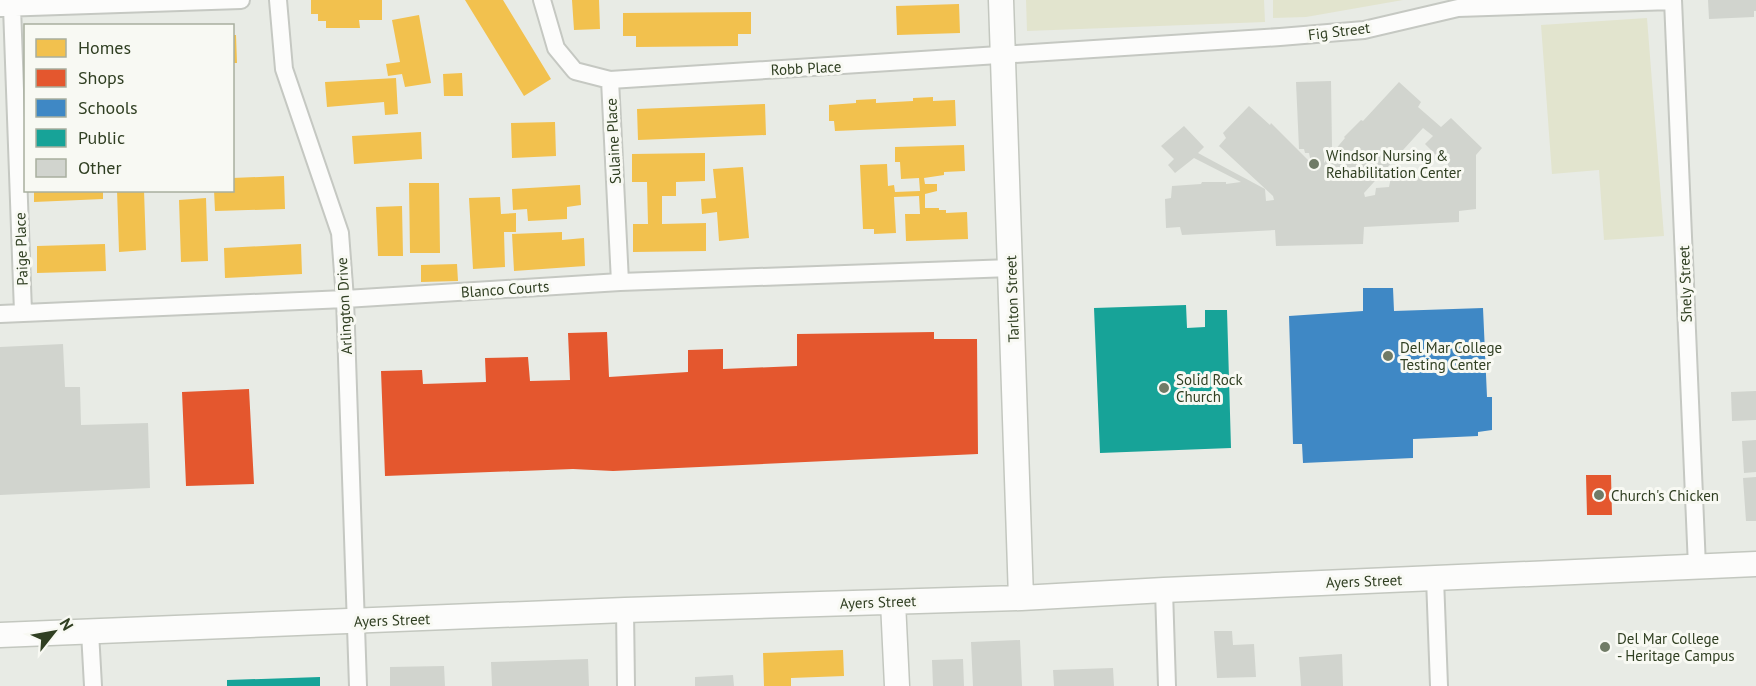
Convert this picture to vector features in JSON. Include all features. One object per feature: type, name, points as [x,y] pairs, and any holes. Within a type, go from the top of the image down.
[{"type":"main road","name":"Tarlton Street","points":[[1001,0],[1021,598]]},
{"type":"main road","name":"Ayers Street","points":[[0,635],[625,610],[1021,598],[1756,564]]},
{"type":"main road","points":[[893,602],[897,686]]},
{"type":"street","points":[[6,8],[241,0]]},
{"type":"street","name":"Arlington Drive","points":[[278,0],[284,69],[340,233],[345,299],[358,686]]},
{"type":"street","name":"Sulaine Place","points":[[542,0],[556,48],[575,71],[609,80],[620,282]]},
{"type":"street","name":"Fig Street","points":[[1003,56],[1364,30],[1458,8],[1673,0]]},
{"type":"street","name":"Shely Street","points":[[1673,0],[1697,567]]},
{"type":"street","name":"Paige Place","points":[[6,8],[23,312]]},
{"type":"street","name":"Robb Place","points":[[609,80],[1003,56]]},
{"type":"street","name":"Blanco Courts","points":[[0,314],[345,299],[620,282],[1011,268]]},
{"type":"street","points":[[1435,578],[1439,686]]},
{"type":"street","points":[[1164,590],[1167,686]]},
{"type":"street","points":[[625,610],[626,686]]},
{"type":"street","points":[[90,632],[93,686]]},
{"type":"green space","points":[[1026,0],[1264,0],[1265,22],[1027,31]]},
{"type":"green space","points":[[1273,0],[1403,0],[1306,17],[1273,18]]},
{"type":"green space","points":[[1647,18],[1664,236],[1604,240],[1599,170],[1552,174],[1541,25]]},
{"type":"building: Homes","points":[[311,0],[382,0],[382,20],[359,20],[360,28],[326,28],[326,21],[318,21],[318,14],[311,14]]},
{"type":"building: Homes","points":[[465,0],[503,0],[551,79],[524,96]]},
{"type":"building: Homes","points":[[572,0],[599,0],[600,29],[574,30]]},
{"type":"building: Homes","points":[[959,4],[960,33],[897,35],[896,6]]},
{"type":"building: Homes","points":[[751,12],[751,34],[738,34],[738,46],[636,47],[636,36],[623,36],[623,13]]},
{"type":"building: Homes","points":[[419,15],[431,83],[405,87],[402,74],[388,76],[386,64],[400,62],[392,20]]},
{"type":"building: Homes","points":[[234,35],[236,35],[237,63],[234,63]]},
{"type":"building: Homes","points":[[462,73],[463,96],[444,96],[443,74]]},
{"type":"building: Homes","points":[[396,78],[398,114],[385,115],[384,102],[327,107],[325,82]]},
{"type":"building: Homes","points":[[933,97],[933,101],[955,100],[956,126],[835,131],[834,121],[829,121],[829,105],[856,103],[856,100],[876,99],[876,103],[913,101],[913,98]]},
{"type":"building: Homes","points":[[765,104],[766,135],[638,140],[637,109]]},
{"type":"building: Homes","points":[[555,122],[556,156],[512,158],[511,123]]},
{"type":"building: Homes","points":[[421,132],[422,159],[354,164],[352,136]]},
{"type":"building: Homes","points":[[964,145],[965,171],[944,172],[944,175],[924,178],[925,184],[937,184],[937,191],[925,194],[925,208],[939,208],[939,210],[946,210],[946,213],[967,212],[968,239],[906,241],[905,214],[920,214],[919,196],[894,197],[896,233],[874,234],[874,229],[863,229],[860,165],[887,164],[888,186],[894,185],[895,192],[920,191],[919,178],[901,179],[900,162],[895,162],[895,147]]},
{"type":"building: Homes","points":[[705,153],[705,181],[676,182],[676,196],[662,196],[662,224],[706,223],[706,251],[633,252],[633,224],[648,224],[647,182],[632,182],[632,154]]},
{"type":"building: Homes","points":[[743,167],[749,238],[719,241],[717,212],[702,214],[701,199],[716,198],[713,169]]},
{"type":"building: Homes","points":[[284,176],[285,209],[215,211],[214,192],[234,192],[234,178]]},
{"type":"building: Homes","points":[[409,183],[439,183],[440,253],[410,253]]},
{"type":"building: Homes","points":[[580,185],[581,205],[567,207],[567,219],[528,221],[527,209],[513,210],[512,189]]},
{"type":"building: Homes","points":[[34,192],[103,192],[103,199],[34,202]]},
{"type":"building: Homes","points":[[117,192],[144,192],[146,250],[119,252]]},
{"type":"building: Homes","points":[[500,197],[501,214],[516,213],[516,232],[504,232],[505,267],[473,269],[469,198]]},
{"type":"building: Homes","points":[[206,198],[208,261],[181,262],[179,200]]},
{"type":"building: Homes","points":[[402,206],[403,256],[378,256],[376,207]]},
{"type":"building: Homes","points":[[562,232],[562,240],[584,238],[585,266],[514,271],[512,234]]},
{"type":"building: Homes","points":[[105,244],[106,271],[37,273],[37,246]]},
{"type":"building: Homes","points":[[301,244],[302,274],[225,278],[224,248]]},
{"type":"building: Homes","points":[[457,264],[458,281],[421,282],[421,265]]},
{"type":"building: Homes","points":[[843,650],[844,676],[791,678],[791,686],[764,686],[763,653]]},
{"type":"building: Shops","points":[[607,332],[609,377],[688,372],[688,350],[723,349],[723,369],[797,366],[797,334],[934,332],[934,339],[977,339],[978,454],[613,471],[573,469],[385,476],[381,371],[422,370],[423,384],[486,382],[485,358],[528,357],[530,381],[570,380],[568,333]]},
{"type":"building: Shops","points":[[249,389],[254,484],[186,486],[182,392]]},
{"type":"building: Shops","name":"Church's Chicken","points":[[1586,475],[1611,475],[1612,515],[1587,515]]},
{"type":"building: Schools","name":"Del Mar College Testing Center","points":[[1363,288],[1393,288],[1394,311],[1483,308],[1487,397],[1492,397],[1492,430],[1478,432],[1478,436],[1413,439],[1413,458],[1303,463],[1302,444],[1293,444],[1289,316],[1363,311]]},
{"type":"building: Public","name":"Solid Rock Church","points":[[1186,305],[1187,328],[1205,327],[1205,310],[1227,310],[1231,448],[1100,453],[1094,308]]},
{"type":"building: Public","points":[[320,677],[320,686],[227,686],[227,680]]},
{"type":"building: Other","points":[[1708,0],[1756,0],[1756,11],[1754,11],[1754,17],[1709,19]]},
{"type":"building: Other","name":"Windsor Nursing & Rehabilitation Center","points":[[1331,81],[1332,147],[1324,153],[1324,163],[1344,137],[1361,120],[1363,121],[1399,82],[1421,102],[1418,107],[1441,127],[1451,118],[1482,148],[1476,155],[1476,209],[1459,211],[1459,222],[1364,227],[1363,244],[1276,246],[1275,230],[1182,235],[1180,227],[1166,228],[1165,199],[1171,198],[1172,186],[1201,184],[1202,182],[1226,182],[1226,184],[1241,182],[1194,158],[1175,173],[1168,165],[1174,159],[1161,146],[1184,126],[1204,147],[1198,153],[1265,189],[1266,201],[1274,200],[1273,196],[1219,146],[1226,138],[1223,133],[1249,106],[1270,125],[1271,123],[1311,163],[1309,153],[1305,153],[1304,149],[1299,149],[1296,82]],"holes":[[[1423,128],[1433,136],[1425,144],[1440,159],[1447,159],[1449,173],[1410,172],[1410,175],[1391,177],[1389,187],[1376,188],[1375,195],[1365,197],[1364,193]]]},
{"type":"building: Other","points":[[63,344],[65,387],[80,387],[81,425],[148,423],[150,488],[0,495],[0,347]]},
{"type":"building: Other","points":[[1756,391],[1756,420],[1732,421],[1731,392]]},
{"type":"building: Other","points":[[1756,440],[1756,472],[1744,473],[1742,441]]},
{"type":"building: Other","points":[[1756,477],[1756,521],[1746,521],[1743,478]]},
{"type":"building: Other","points":[[1214,631],[1232,631],[1233,645],[1254,644],[1256,677],[1217,678]]},
{"type":"building: Other","points":[[1020,640],[1022,686],[973,686],[971,642]]},
{"type":"building: Other","points":[[1342,654],[1343,686],[1301,686],[1299,657]]},
{"type":"building: Other","points":[[588,659],[589,686],[492,686],[491,662]]},
{"type":"building: Other","points":[[963,659],[964,686],[933,686],[932,660]]},
{"type":"building: Other","points":[[444,666],[445,686],[390,686],[390,667]]},
{"type":"building: Other","points":[[1113,668],[1114,686],[1054,686],[1053,670]]},
{"type":"building: Other","points":[[733,675],[734,686],[695,686],[695,677]]},
{"type":"place","name":"Windsor Nursing & Rehabilitation Center","points":[[1314,164]]},
{"type":"place","name":"Del Mar College Testing Center","points":[[1388,356]]},
{"type":"place","name":"Solid Rock Church","points":[[1164,388]]},
{"type":"place","name":"Church's Chicken","points":[[1599,495]]},
{"type":"place","name":"Del Mar College - Heritage Campus","points":[[1605,647]]}]
